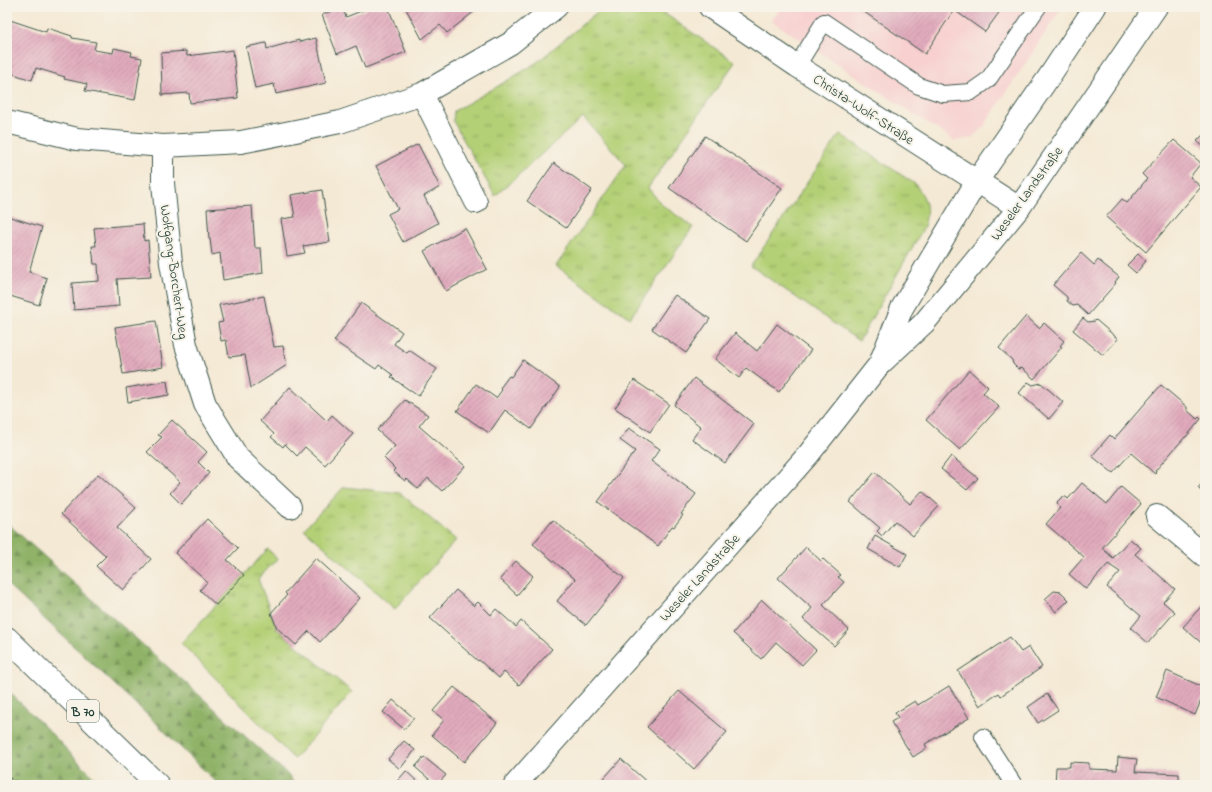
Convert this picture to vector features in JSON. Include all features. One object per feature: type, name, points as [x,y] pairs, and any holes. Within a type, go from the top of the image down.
[{"type":"street","points":[[7,122],[77,139],[163,146],[241,142],[340,122],[422,94],[511,43],[556,7]]},
{"type":"street","name":"Christa-Wolf-Straße","points":[[710,7],[797,66],[1019,208]]},
{"type":"street","name":"Weseler Landstraße","points":[[879,365],[902,308],[977,181],[1095,7]]},
{"type":"street","name":"Weseler Landstraße","points":[[515,785],[808,455],[879,365],[924,323],[1019,208],[1156,7]]},
{"type":"street","points":[[422,94],[476,202]]},
{"type":"street","name":"Wolfgang-Borchert-Weg","points":[[163,146],[163,183],[171,263],[186,345],[205,404],[238,458],[290,507]]},
{"type":"street","points":[[1156,516],[1205,556]]},
{"type":"street","name":"B 70","points":[[7,638],[158,785]]},
{"type":"lane","points":[[797,66],[824,22],[919,86],[943,94],[971,92],[988,80],[1038,7]]},
{"type":"lane","points":[[983,737],[1014,785]]},
{"type":"path","points":[[7,776],[19,785]]},
{"type":"shaded area","points":[[781,7],[1062,7],[983,128],[971,138],[955,141],[772,21]]},
{"type":"green space","points":[[603,7],[655,7],[735,62],[648,188],[662,205],[693,227],[630,318],[556,266],[626,165],[583,117],[495,196],[453,121],[454,111],[536,63]]},
{"type":"green space","points":[[840,134],[915,184],[924,199],[927,209],[924,227],[859,341],[751,266]]},
{"type":"green space","points":[[344,487],[400,493],[456,540],[395,609],[304,529]]},
{"type":"green space","points":[[7,523],[285,772],[296,785],[219,785],[156,723],[7,584]]},
{"type":"green space","points":[[268,549],[277,559],[258,579],[277,629],[352,692],[294,759],[181,643]]},
{"type":"green space","points":[[7,690],[44,726],[101,785],[7,785]]},
{"type":"building","points":[[341,7],[346,17],[371,7],[388,7],[406,52],[365,68],[356,46],[337,54],[322,15]]},
{"type":"building","points":[[405,7],[480,7],[447,33],[440,25],[422,39]]},
{"type":"building","points":[[857,7],[1003,7],[985,32],[954,10],[925,54]]},
{"type":"building","points":[[7,19],[46,32],[47,28],[72,36],[72,38],[96,42],[94,50],[113,53],[114,48],[132,52],[131,56],[142,58],[135,100],[85,91],[87,84],[64,79],[65,77],[36,68],[32,80],[7,72]]},
{"type":"building","points":[[316,38],[326,83],[276,94],[274,84],[255,88],[246,47],[266,43],[267,49],[299,40],[299,42]]},
{"type":"building","points":[[233,50],[238,98],[190,103],[189,93],[162,95],[161,53],[186,51],[187,56]]},
{"type":"building","points":[[1205,133],[1205,148],[1197,141]]},
{"type":"building","points":[[705,136],[782,188],[746,241],[669,188]]},
{"type":"building","points":[[1174,140],[1201,163],[1190,177],[1201,187],[1146,252],[1106,217],[1122,199],[1127,203],[1147,179],[1142,174]]},
{"type":"building","points":[[418,144],[440,187],[424,196],[438,223],[403,242],[388,214],[398,209],[376,166]]},
{"type":"building","points":[[554,163],[592,190],[566,228],[527,201]]},
{"type":"building","points":[[322,190],[330,242],[303,246],[305,253],[287,256],[281,219],[295,217],[291,195]]},
{"type":"building","points":[[252,206],[255,248],[261,248],[263,273],[223,280],[220,253],[212,255],[209,239],[207,209]]},
{"type":"building","points":[[7,216],[42,227],[29,272],[47,278],[39,305],[7,295]]},
{"type":"building","points":[[143,224],[144,241],[148,240],[151,277],[117,279],[119,306],[74,310],[72,283],[99,281],[98,264],[94,264],[92,246],[96,246],[94,228]]},
{"type":"building","points":[[465,228],[487,269],[446,291],[424,251]]},
{"type":"building","points":[[1081,253],[1094,265],[1098,260],[1119,277],[1115,282],[1116,283],[1088,315],[1077,305],[1073,306],[1067,301],[1067,297],[1053,285]]},
{"type":"building","points":[[1138,254],[1146,261],[1136,273],[1127,265]]},
{"type":"building","points":[[675,295],[710,319],[686,353],[652,329]]},
{"type":"building","points":[[264,296],[274,347],[283,346],[287,365],[251,388],[245,355],[229,357],[226,340],[221,341],[218,323],[223,322],[219,305]]},
{"type":"building","points":[[361,303],[402,332],[394,344],[407,353],[409,350],[437,369],[418,396],[391,377],[393,375],[379,365],[376,369],[334,341]]},
{"type":"building","points":[[1026,316],[1039,328],[1044,323],[1064,341],[1060,346],[1062,347],[1034,379],[1022,368],[1018,369],[1013,364],[1012,360],[999,348]]},
{"type":"building","points":[[1083,318],[1088,322],[1096,320],[1118,339],[1103,355],[1073,330]]},
{"type":"building","points":[[156,321],[163,367],[123,374],[115,327]]},
{"type":"building","points":[[777,324],[811,350],[779,392],[746,368],[739,378],[715,359],[735,333],[757,351]]},
{"type":"building","points":[[523,360],[560,387],[531,429],[505,410],[489,433],[457,411],[476,384],[496,398],[502,390],[500,388],[509,376],[511,377]]},
{"type":"building","points":[[969,370],[988,387],[983,393],[999,407],[960,450],[926,420]]},
{"type":"building","points":[[694,378],[754,424],[725,463],[692,439],[701,427],[674,405]]},
{"type":"building","points":[[634,380],[669,404],[650,432],[615,408]]},
{"type":"building","points":[[167,381],[169,395],[128,402],[126,388]]},
{"type":"building","points":[[1028,382],[1033,385],[1041,383],[1063,402],[1049,419],[1019,393]]},
{"type":"building","points":[[1161,385],[1187,407],[1187,410],[1197,419],[1199,417],[1201,419],[1155,471],[1155,474],[1131,453],[1113,473],[1092,456],[1110,435],[1114,439]]},
{"type":"building","points":[[290,387],[327,421],[332,415],[353,434],[325,465],[305,447],[297,456],[285,444],[283,447],[271,437],[274,434],[260,421]]},
{"type":"building","points":[[405,400],[428,415],[419,426],[465,466],[442,491],[428,478],[418,489],[407,479],[405,481],[393,471],[395,469],[384,458],[395,446],[377,430]]},
{"type":"building","points":[[172,420],[207,452],[198,462],[209,473],[181,504],[170,493],[180,482],[147,452],[162,437],[158,435]]},
{"type":"building","points":[[629,428],[660,449],[651,461],[696,494],[681,514],[683,515],[674,527],[672,526],[658,546],[598,502],[635,451],[620,440]]},
{"type":"building","points":[[951,456],[978,478],[967,490],[941,469]]},
{"type":"building","points":[[875,472],[910,504],[922,491],[939,506],[913,536],[895,521],[882,536],[877,531],[880,528],[850,502]]},
{"type":"building","points":[[98,474],[136,508],[117,528],[151,559],[123,590],[96,566],[106,556],[61,514]]},
{"type":"building","points":[[1205,480],[1205,495],[1198,488]]},
{"type":"building","points":[[1082,483],[1107,504],[1121,487],[1141,504],[1102,548],[1113,558],[1130,539],[1141,548],[1135,554],[1175,589],[1163,602],[1175,612],[1148,643],[1131,628],[1141,616],[1107,587],[1120,572],[1108,564],[1086,589],[1069,574],[1084,557],[1046,524],[1060,508],[1057,502],[1062,497],[1066,497],[1068,499]]},
{"type":"building","points":[[207,519],[238,548],[227,560],[244,575],[216,605],[200,590],[207,582],[175,553]]},
{"type":"building","points":[[553,520],[624,578],[586,625],[557,601],[575,579],[533,544]]},
{"type":"building","points":[[875,536],[907,554],[900,567],[868,549]]},
{"type":"building","points":[[806,547],[821,561],[823,559],[841,575],[838,577],[844,582],[823,605],[849,630],[834,646],[803,619],[812,608],[778,578]]},
{"type":"building","points":[[316,558],[360,598],[320,642],[309,631],[296,645],[277,628],[271,613],[287,595],[285,593]]},
{"type":"building","points":[[516,561],[533,576],[517,595],[500,579]]},
{"type":"building","points":[[456,590],[474,606],[478,602],[491,615],[496,609],[516,627],[521,621],[552,649],[519,685],[504,672],[499,678],[430,618]]},
{"type":"building","points":[[1054,591],[1061,592],[1069,600],[1056,612],[1045,599]]},
{"type":"building","points":[[762,600],[816,650],[802,665],[776,642],[761,659],[733,633]]},
{"type":"building","points":[[1205,602],[1205,646],[1183,627]]},
{"type":"building","points":[[1010,637],[1021,652],[1029,647],[1042,667],[1001,696],[999,693],[980,706],[958,671]]},
{"type":"building","points":[[1167,671],[1205,688],[1195,715],[1156,697]]},
{"type":"building","points":[[949,686],[969,718],[925,744],[927,748],[913,757],[891,722],[898,718],[895,713],[915,701],[918,705]]},
{"type":"building","points":[[454,687],[497,723],[464,762],[432,735],[444,720],[433,711]]},
{"type":"building","points":[[679,691],[727,732],[694,769],[647,727]]},
{"type":"building","points":[[1047,694],[1058,710],[1038,723],[1028,707]]},
{"type":"building","points":[[393,700],[414,718],[404,729],[383,712]]},
{"type":"building","points":[[404,741],[415,750],[400,769],[388,759]]},
{"type":"building","points":[[424,757],[446,775],[437,785],[415,767]]},
{"type":"building","points":[[1118,757],[1137,759],[1135,772],[1179,774],[1179,785],[1055,785],[1056,767],[1070,767],[1070,762],[1089,763],[1089,769],[1117,770]]},
{"type":"building","points":[[621,759],[650,785],[598,785]]},
{"type":"building","points":[[406,771],[421,785],[394,785]]}]
